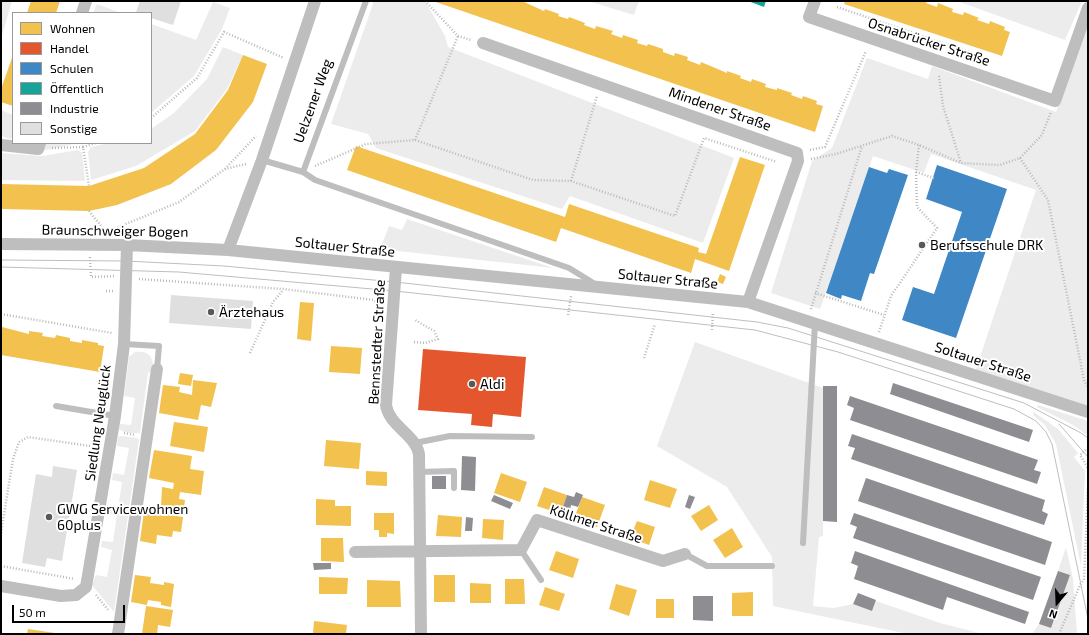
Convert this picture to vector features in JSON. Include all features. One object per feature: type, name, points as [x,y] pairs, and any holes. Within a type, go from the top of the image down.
[{"type":"street","points":[[82,12],[86,1]]},
{"type":"street","name":"Uelzener Weg","points":[[228,250],[262,160],[315,1]]},
{"type":"street","name":"Osnabrücker Straße","points":[[815,1],[810,17],[1055,101]]},
{"type":"street","points":[[1055,101],[1084,33],[1088,8]]},
{"type":"street","name":"Mindener Straße","points":[[483,43],[601,84],[797,160]]},
{"type":"street","points":[[1,145],[39,146]]},
{"type":"street","points":[[748,302],[797,160]]},
{"type":"street","name":"Braunschweiger Bogen","points":[[1,244],[127,245],[228,250]]},
{"type":"street","name":"Siedlung Neuglück","points":[[87,584],[116,416],[124,344],[127,245]]},
{"type":"street","name":"Soltauer Straße","points":[[228,250],[748,302],[1088,412]]},
{"type":"street","name":"Bennstedter Straße","points":[[396,268],[386,405],[390,417],[415,443]]},
{"type":"street","points":[[118,634],[145,437],[156,369]]},
{"type":"street","points":[[415,443],[419,454],[421,634]]},
{"type":"street","name":"Köllmer Straße","points":[[521,550],[537,520],[663,561],[684,554]]},
{"type":"street","points":[[355,552],[521,550]]},
{"type":"street","points":[[1,586],[61,596],[76,595],[87,584]]},
{"type":"lane","name":"Uelzener Weg","points":[[303,172],[366,1]]},
{"type":"lane","points":[[262,160],[303,172],[315,180],[569,268],[599,286]]},
{"type":"lane","points":[[804,543],[815,323]]},
{"type":"lane","points":[[124,344],[159,346],[156,369]]},
{"type":"lane","points":[[56,406],[116,416]]},
{"type":"lane","points":[[415,443],[450,436],[532,437]]},
{"type":"lane","points":[[419,472],[454,472],[454,488]]},
{"type":"lane","points":[[521,550],[541,580]]},
{"type":"lane","points":[[684,554],[707,566],[772,566]]},
{"type":"path","points":[[415,140],[458,36],[426,1]]},
{"type":"path","points":[[836,7],[984,57],[982,64],[989,66]]},
{"type":"path","points":[[152,117],[197,78],[224,32],[288,60]]},
{"type":"path","points":[[797,160],[825,148],[871,39]]},
{"type":"path","points":[[937,60],[943,106],[960,163]]},
{"type":"path","points":[[571,181],[601,84]]},
{"type":"path","points":[[303,172],[366,144],[415,140],[533,180],[571,181],[675,216],[704,138],[797,160],[836,154],[892,136],[919,145],[960,163],[1000,166],[1020,158],[1042,135],[1055,101]]},
{"type":"path","points":[[39,146],[83,147],[93,144]]},
{"type":"path","points":[[875,342],[891,296],[938,228],[917,207],[916,172],[919,145]]},
{"type":"path","points":[[815,323],[810,309],[862,146]]},
{"type":"path","points":[[83,147],[89,186]]},
{"type":"path","points":[[1020,158],[1048,200],[1084,380],[1088,388]]},
{"type":"path","points":[[106,232],[179,202],[225,169],[262,160]]},
{"type":"path","points":[[916,172],[934,178]]},
{"type":"path","points":[[89,211],[106,232],[127,245]]},
{"type":"path","points":[[89,245],[91,277],[126,275],[133,278],[283,289],[374,300],[384,312]]},
{"type":"path","points":[[568,315],[572,284]]},
{"type":"path","points":[[250,353],[273,302],[283,289]]},
{"type":"path","points":[[815,293],[884,315]]},
{"type":"path","points":[[712,330],[714,299]]},
{"type":"path","points":[[1,314],[116,333]]},
{"type":"path","points":[[414,342],[425,343],[438,339],[434,331],[415,320]]},
{"type":"path","points":[[644,358],[655,324]]},
{"type":"path","points":[[1,534],[13,459],[19,442],[28,437],[100,447],[113,431],[145,437]]},
{"type":"path","points":[[1088,448],[1080,455],[1088,468]]},
{"type":"path","points":[[1059,634],[1081,583],[1084,580],[1088,486]]},
{"type":"path","points":[[1,566],[87,584],[107,610],[120,618]]},
{"type":"shaded area","points":[[1,1],[12,1],[1,39]]},
{"type":"shaded area","points":[[374,1],[425,1],[445,36],[448,47],[734,158],[703,243],[570,196],[562,209],[376,148],[368,134],[331,124]]},
{"type":"shaded area","points":[[588,1],[639,1],[634,15]]},
{"type":"shaded area","points":[[957,1],[1082,1],[1065,40]]},
{"type":"shaded area","points":[[213,2],[230,8],[222,29],[194,76],[152,112],[152,24],[196,40]]},
{"type":"shaded area","points":[[97,4],[118,12],[93,12]]},
{"type":"shaded area","points":[[1088,16],[1088,412],[974,375],[1036,190],[931,154],[924,173],[873,156],[820,309],[771,293],[812,161],[832,148],[867,58],[928,79],[932,66],[1056,112]]},
{"type":"shaded area","points":[[223,47],[243,55],[227,89],[195,131],[136,166],[91,180],[88,152],[91,147],[104,144],[152,144],[152,128],[174,113],[207,79]]},
{"type":"shaded area","points":[[1,110],[12,115],[12,138],[11,139],[1,136]]},
{"type":"shaded area","points":[[46,144],[74,144],[42,151]]},
{"type":"shaded area","points":[[78,150],[82,153],[85,181],[1,180],[1,153],[42,156]]},
{"type":"shaded area","points":[[407,219],[553,268],[380,249],[389,226],[402,230]]},
{"type":"shaded area","points":[[695,342],[823,388],[823,536],[819,537],[813,606],[834,608],[853,604],[872,611],[876,601],[940,623],[983,634],[908,634],[773,606],[772,557],[727,487],[657,446]]},
{"type":"shaded area","points":[[135,352],[147,353],[153,361],[153,370],[148,373],[140,433],[126,432],[119,429],[120,424],[131,425],[135,398],[124,396],[129,357]]},
{"type":"shaded area","points":[[1038,405],[1088,421],[1088,436],[1073,425],[1037,407]]},
{"type":"shaded area","points":[[1034,412],[1058,429],[1078,453],[1074,457],[1085,471],[1081,566],[1056,444],[1045,425],[1033,415]]},
{"type":"shaded area","points":[[122,436],[137,438],[139,440],[114,612],[92,585],[96,575],[107,577],[112,550],[101,547],[102,541],[113,542],[117,515],[107,513],[108,508],[118,509],[122,482],[112,480],[113,473],[124,475],[129,448],[117,446],[118,437]]},
{"type":"shaded area","points":[[1066,547],[1073,579],[1077,634],[1032,634],[1039,624],[1051,628],[1069,575],[1058,571]]},
{"type":"building: Wohnen","points":[[31,1],[60,1],[56,12],[27,12]]},
{"type":"building: Wohnen","points":[[433,1],[522,1],[544,11],[545,9],[559,14],[558,16],[568,19],[569,17],[585,23],[584,25],[595,29],[596,26],[613,31],[611,34],[622,38],[623,35],[638,40],[637,43],[647,46],[648,44],[663,49],[663,52],[674,56],[675,53],[688,57],[687,60],[700,65],[701,62],[727,73],[727,71],[741,76],[740,78],[751,82],[752,79],[766,84],[765,87],[777,90],[777,88],[792,93],[791,95],[802,99],[803,96],[817,101],[816,104],[823,106],[815,132]]},
{"type":"building: Wohnen","points":[[845,1],[927,1],[926,3],[937,7],[938,3],[953,9],[952,12],[963,15],[964,12],[979,18],[977,20],[989,24],[990,21],[1005,27],[1004,30],[1010,32],[1002,56],[844,4]]},
{"type":"building: Wohnen","points":[[243,55],[267,64],[253,102],[216,150],[171,184],[117,205],[89,211],[1,209],[1,184],[89,186],[144,168],[195,134],[228,90]]},
{"type":"building: Wohnen","points":[[12,58],[12,106],[1,102],[1,89]]},
{"type":"building: Wohnen","points":[[356,146],[565,217],[569,204],[699,248],[698,252],[706,254],[740,157],[765,165],[729,271],[695,259],[691,273],[561,228],[556,242],[347,170]]},
{"type":"building: Wohnen","points":[[720,274],[726,277],[723,284],[717,282]]},
{"type":"building: Wohnen","points":[[300,302],[314,303],[311,341],[297,339]]},
{"type":"building: Wohnen","points":[[2,327],[29,334],[29,331],[43,333],[42,336],[55,338],[56,335],[70,338],[70,341],[82,343],[82,340],[98,343],[98,345],[104,346],[100,372],[1,355]]},
{"type":"building: Wohnen","points":[[331,346],[362,348],[360,374],[329,372]]},
{"type":"building: Wohnen","points":[[180,373],[193,375],[191,386],[178,384]]},
{"type":"building: Wohnen","points":[[193,380],[217,383],[211,407],[201,405],[198,420],[159,413],[163,385],[180,387],[179,392],[192,395]]},
{"type":"building: Wohnen","points":[[174,422],[208,427],[204,452],[170,446]]},
{"type":"building: Wohnen","points":[[326,440],[361,443],[359,469],[324,466]]},
{"type":"building: Wohnen","points":[[154,450],[192,456],[190,469],[204,471],[201,495],[180,492],[179,499],[185,500],[183,514],[176,513],[177,510],[161,507],[162,487],[173,489],[174,483],[149,478]]},
{"type":"building: Wohnen","points":[[366,471],[387,472],[387,486],[366,485]]},
{"type":"building: Wohnen","points":[[501,473],[527,482],[520,502],[494,493]]},
{"type":"building: Wohnen","points":[[650,480],[677,489],[670,508],[644,500]]},
{"type":"building: Wohnen","points":[[544,487],[567,495],[561,514],[537,506]]},
{"type":"building: Wohnen","points":[[582,497],[605,505],[597,527],[574,519]]},
{"type":"building: Wohnen","points":[[316,499],[335,500],[335,506],[351,506],[351,526],[316,525]]},
{"type":"building: Wohnen","points":[[709,505],[718,520],[701,531],[691,516]]},
{"type":"building: Wohnen","points":[[144,511],[183,517],[181,532],[173,531],[172,537],[157,535],[156,544],[140,541]]},
{"type":"building: Wohnen","points":[[374,513],[394,513],[394,534],[387,533],[387,537],[379,537],[379,530],[374,530]]},
{"type":"building: Wohnen","points":[[438,515],[462,517],[461,537],[436,536]]},
{"type":"building: Wohnen","points":[[483,519],[504,520],[503,540],[482,538]]},
{"type":"building: Wohnen","points":[[637,521],[655,527],[649,545],[630,538]]},
{"type":"building: Wohnen","points":[[732,528],[743,547],[725,558],[713,540]]},
{"type":"building: Wohnen","points":[[321,538],[343,538],[344,562],[321,561]]},
{"type":"building: Wohnen","points":[[556,551],[579,559],[573,578],[549,570]]},
{"type":"building: Wohnen","points":[[135,575],[151,577],[150,583],[164,585],[164,582],[174,584],[171,607],[161,605],[161,602],[148,600],[147,605],[131,602]]},
{"type":"building: Wohnen","points":[[434,575],[455,575],[455,602],[434,602]]},
{"type":"building: Wohnen","points":[[319,577],[348,578],[347,594],[319,594]]},
{"type":"building: Wohnen","points":[[505,579],[524,579],[525,604],[505,604]]},
{"type":"building: Wohnen","points":[[367,580],[400,581],[401,607],[367,607]]},
{"type":"building: Wohnen","points":[[470,583],[491,584],[491,603],[470,603]]},
{"type":"building: Wohnen","points":[[616,584],[637,590],[629,616],[609,609]]},
{"type":"building: Wohnen","points":[[545,587],[565,594],[559,611],[539,605]]},
{"type":"building: Wohnen","points":[[753,592],[753,616],[732,616],[732,593]]},
{"type":"building: Wohnen","points":[[656,599],[674,599],[674,618],[656,618]]},
{"type":"building: Wohnen","points":[[146,606],[173,610],[170,627],[158,625],[157,634],[142,634]]},
{"type":"building: Wohnen","points":[[314,621],[347,625],[346,634],[313,634]]},
{"type":"building: Wohnen","points":[[28,629],[55,633],[55,634],[27,634]]},
{"type":"building: Handel","name":"Aldi","points":[[423,349],[526,357],[521,417],[493,414],[492,427],[471,425],[472,414],[418,410]]},
{"type":"building: Schulen","points":[[937,165],[1007,189],[956,338],[902,320],[913,287],[934,294],[962,212],[926,199]]},
{"type":"building: Schulen","points":[[869,167],[887,173],[889,169],[908,175],[874,274],[870,273],[861,301],[842,295],[841,299],[826,293]]},
{"type":"building: Öffentlich","points":[[748,1],[766,1],[764,7]]},
{"type":"building: Industrie","points":[[893,383],[1033,430],[1029,442],[890,394]]},
{"type":"building: Industrie","points":[[823,386],[837,386],[837,522],[823,521]]},
{"type":"building: Industrie","points":[[850,396],[1038,460],[1034,470],[1041,472],[1037,484],[850,420],[854,408],[847,405]]},
{"type":"building: Industrie","points":[[852,434],[1045,500],[1042,511],[1048,514],[1044,525],[851,459],[855,448],[848,446]]},
{"type":"building: Industrie","points":[[462,456],[476,457],[475,491],[461,490]]},
{"type":"building: Industrie","points":[[432,476],[446,476],[446,489],[432,489]]},
{"type":"building: Industrie","points":[[866,478],[1052,542],[1045,565],[858,501]]},
{"type":"building: Industrie","points":[[576,492],[583,495],[578,507],[571,505],[570,510],[563,507],[567,495],[574,497]]},
{"type":"building: Industrie","points":[[494,495],[513,503],[510,509],[491,501]]},
{"type":"building: Industrie","points":[[689,495],[695,497],[690,509],[685,507]]},
{"type":"building: Industrie","points":[[854,513],[1041,577],[1033,600],[853,538],[857,527],[850,524]]},
{"type":"building: Industrie","points":[[466,517],[473,518],[472,531],[465,531]]},
{"type":"building: Industrie","points":[[855,551],[1029,612],[1025,624],[947,597],[943,610],[854,579],[858,566],[851,563]]},
{"type":"building: Industrie","points":[[313,563],[331,563],[331,569],[314,570]]},
{"type":"building: Industrie","points":[[1058,571],[1070,575],[1051,628],[1039,624]]},
{"type":"building: Industrie","points":[[858,593],[876,600],[872,611],[853,604]]},
{"type":"building: Industrie","points":[[693,596],[713,596],[713,621],[693,620]]},
{"type":"building: Sonstige","points":[[140,1],[181,1],[173,25],[152,18],[152,12],[136,12]]},
{"type":"building: Sonstige","name":"Ärztehaus","points":[[171,295],[253,301],[251,329],[169,323]]},
{"type":"building: Sonstige","name":"GWG Servicewohnen 60plus","points":[[53,466],[77,470],[62,561],[47,558],[45,567],[22,563],[36,474],[52,477]]},
{"type":"tram line","points":[[1,260],[126,261],[224,266],[395,282],[757,322],[788,328],[1024,403],[1088,438]]},
{"type":"tram line","points":[[1,267],[179,272],[395,291],[755,330],[838,352],[1014,409],[1036,421],[1046,432],[1052,444],[1088,619]]},
{"type":"tram line","points":[[1059,424],[1088,457]]},
{"type":"place","name":"Berufsschule DRK","points":[[922,245]]},
{"type":"place","name":"Ärztehaus","points":[[211,312]]},
{"type":"place","name":"Aldi","points":[[472,384]]},
{"type":"place","name":"GWG Servicewohnen 60plus","points":[[49,517]]}]
